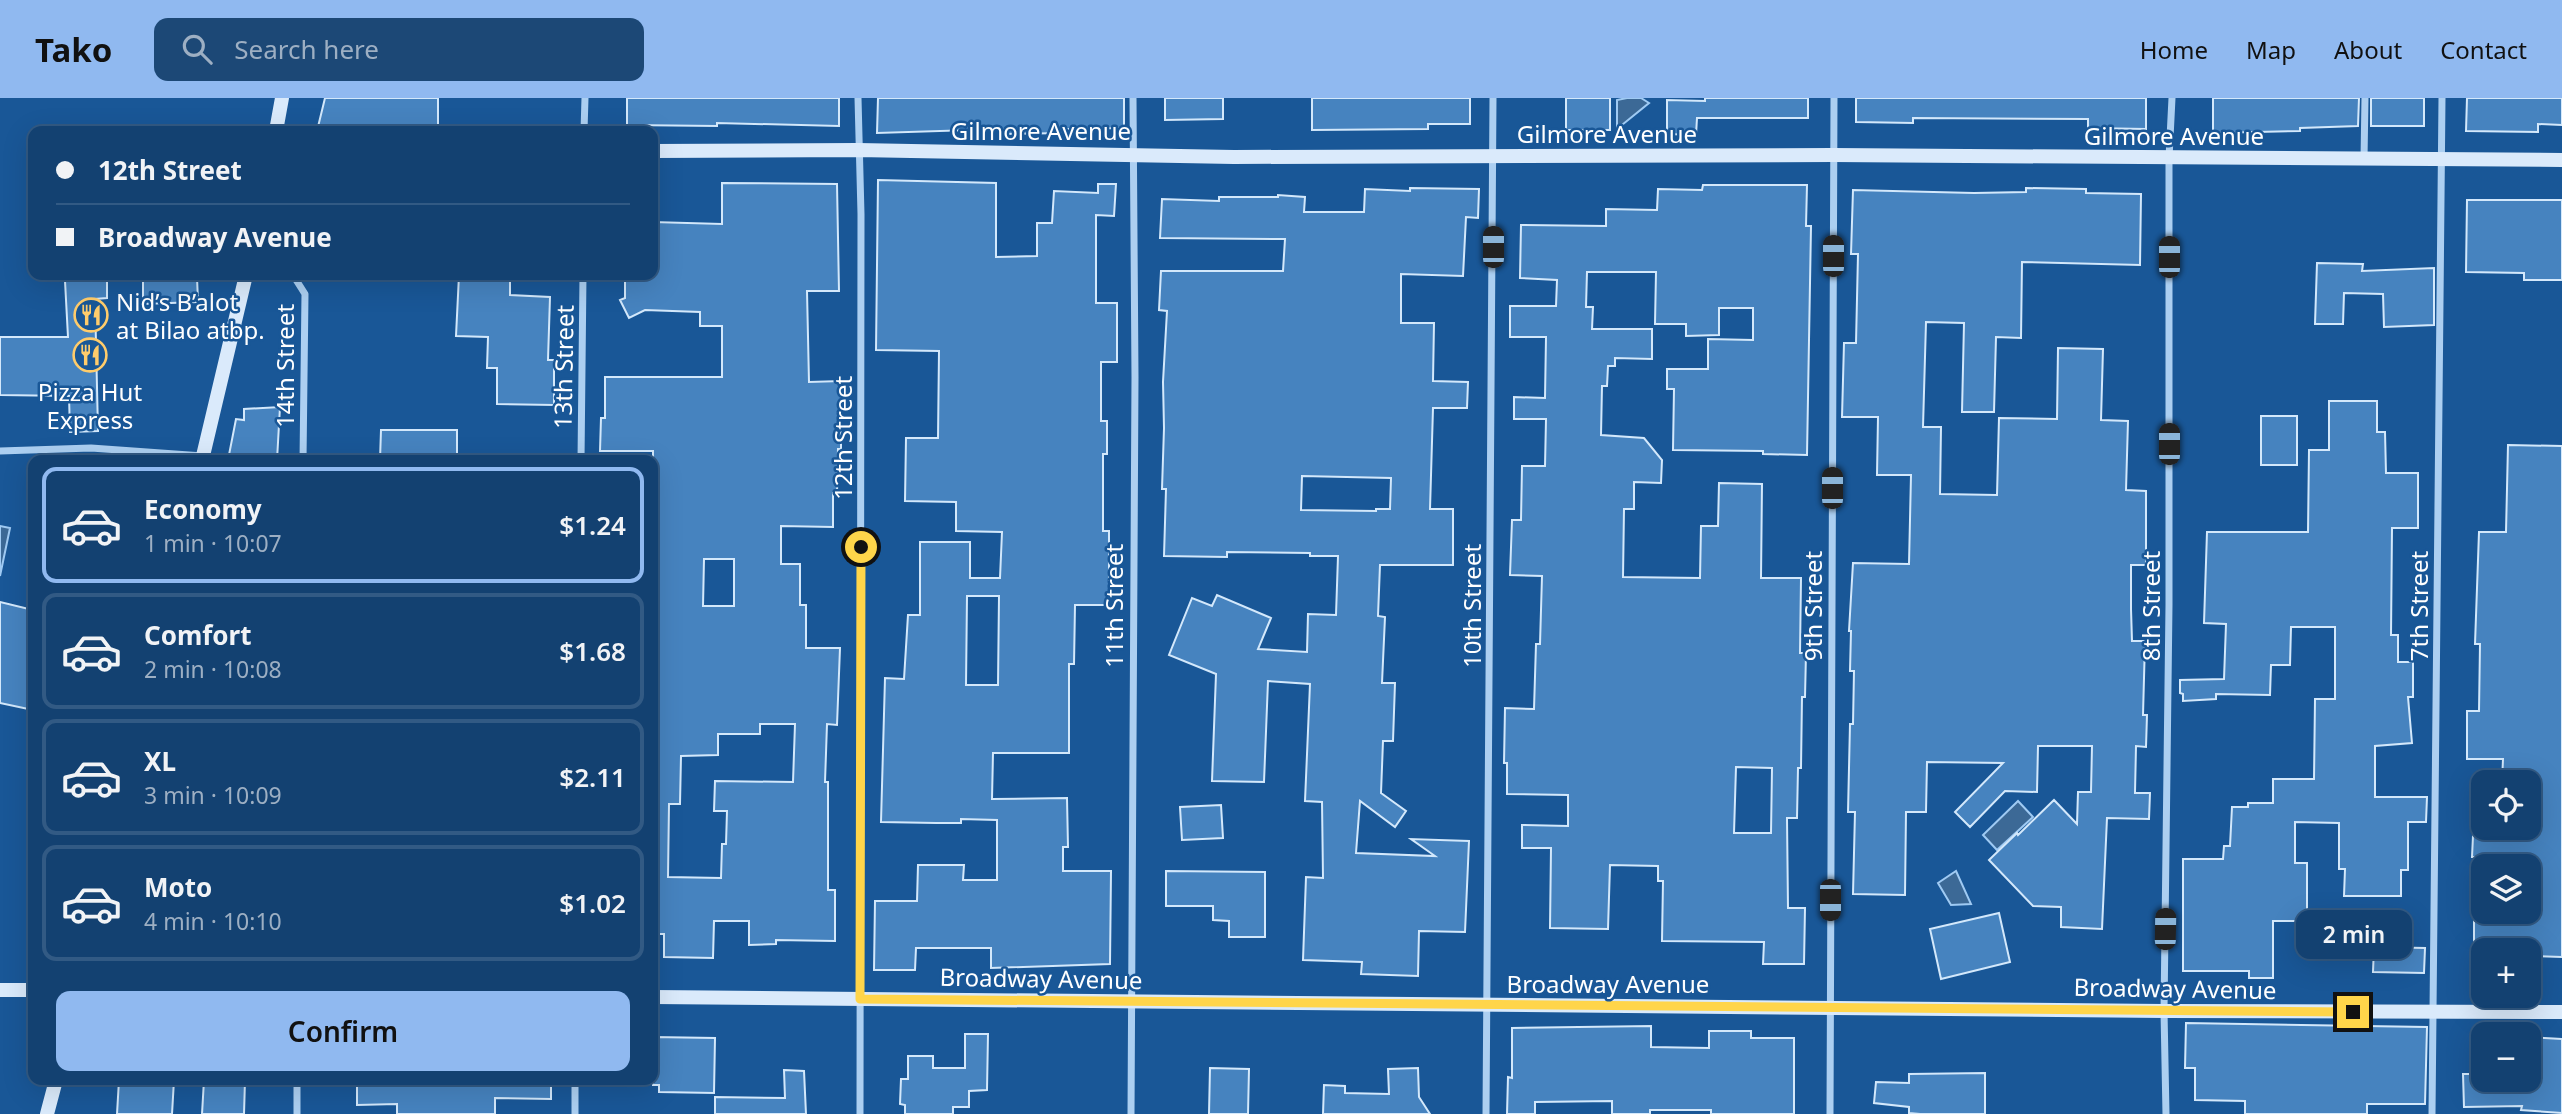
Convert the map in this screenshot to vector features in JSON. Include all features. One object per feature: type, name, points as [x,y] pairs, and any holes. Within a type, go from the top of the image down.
[{"type":"main road","points":[[277,126],[282,98]]},
{"type":"main road","name":"Gilmore Avenue","points":[[658,151],[858,150],[1133,153],[1234,157],[1833,155],[2562,160]]},
{"type":"main road","points":[[203,455],[245,280]]},
{"type":"main road","points":[[0,990],[28,990]]},
{"type":"main road","name":"Broadway Avenue","points":[[658,997],[2164,1011],[2562,1012]]},
{"type":"main road","points":[[47,1114],[55,1085]]},
{"type":"street","points":[[584,126],[585,98]]},
{"type":"street","name":"12th Street","points":[[858,98],[861,214],[860,1114]]},
{"type":"street","name":"11th Street","points":[[1131,1114],[1135,377],[1133,98]]},
{"type":"street","name":"10th Street","points":[[1486,1114],[1493,98]]},
{"type":"street","name":"9th Street","points":[[1830,1114],[1834,98]]},
{"type":"street","name":"8th Street","points":[[2166,1114],[2164,1011],[2169,591],[2169,159],[2172,98]]},
{"type":"street","points":[[2364,159],[2365,98]]},
{"type":"street","name":"7th Street","points":[[2432,1114],[2442,98]]},
{"type":"street","name":"14th Street","points":[[296,280],[305,294],[303,455]]},
{"type":"street","name":"13th Street","points":[[581,455],[583,280]]},
{"type":"street","points":[[0,451],[90,448],[168,455]]},
{"type":"street","points":[[296,1114],[297,1085]]},
{"type":"street","points":[[575,1085],[575,1114]]},
{"type":"water","points":[[1641,98],[1649,103],[1617,129],[1617,100]]},
{"type":"water","points":[[0,526],[10,528],[0,576]]},
{"type":"water","points":[[2018,801],[2033,817],[1997,850],[1983,835]]},
{"type":"water","points":[[1956,871],[1971,904],[1951,905],[1938,883]]},
{"type":"building","points":[[325,98],[438,98],[438,126],[318,126]]},
{"type":"building","points":[[627,98],[839,98],[839,126],[717,123],[717,126],[627,125]]},
{"type":"building","points":[[878,98],[1124,98],[1124,128],[1068,129],[1068,133],[1003,134],[1003,129],[877,133]]},
{"type":"building","points":[[1165,98],[1223,98],[1223,119],[1165,120]]},
{"type":"building","points":[[1312,98],[1470,98],[1470,124],[1428,124],[1428,129],[1312,130]]},
{"type":"building","points":[[1566,98],[1610,98],[1610,130],[1566,130]]},
{"type":"building","points":[[1705,98],[1808,98],[1808,118],[1697,118],[1696,135],[1667,134],[1667,100],[1705,101]]},
{"type":"building","points":[[1856,98],[2146,98],[2146,129],[2088,128],[2088,119],[1913,118],[1913,123],[1856,122]]},
{"type":"building","points":[[2213,98],[2359,98],[2358,126],[2300,128],[2300,131],[2213,133]]},
{"type":"building","points":[[2371,98],[2424,98],[2424,126],[2371,126]]},
{"type":"building","points":[[2467,98],[2562,98],[2562,125],[2538,124],[2538,132],[2466,131]]},
{"type":"building","points":[[878,180],[996,183],[996,257],[1037,256],[1037,223],[1052,223],[1054,191],[1098,193],[1098,184],[1116,184],[1114,216],[1096,215],[1096,303],[1117,303],[1117,362],[1101,362],[1101,421],[1107,421],[1107,454],[1103,454],[1103,531],[1109,531],[1109,605],[1075,605],[1074,664],[1069,664],[1069,753],[993,753],[992,799],[1067,798],[1068,847],[1063,847],[1063,871],[1111,871],[1110,964],[991,968],[991,948],[916,948],[915,970],[874,970],[875,901],[917,901],[918,865],[964,865],[963,880],[997,880],[997,820],[961,819],[961,823],[881,822],[885,678],[904,679],[908,615],[920,615],[920,542],[970,542],[970,578],[1000,578],[1002,532],[956,531],[956,502],[905,501],[906,438],[938,438],[939,351],[876,350]],"holes":[[[967,596],[999,596],[998,685],[966,685]]]},
{"type":"building","points":[[722,183],[837,184],[839,291],[807,291],[809,382],[841,381],[841,449],[838,449],[837,493],[833,493],[833,527],[781,526],[781,564],[800,564],[800,605],[806,605],[806,648],[840,648],[837,725],[827,724],[825,782],[828,782],[828,890],[835,890],[835,941],[776,940],[776,944],[749,945],[749,921],[714,921],[713,958],[664,957],[664,934],[658,934],[658,455],[653,455],[653,451],[600,451],[601,418],[605,418],[605,377],[722,377],[722,326],[700,326],[700,312],[645,310],[629,318],[620,300],[625,298],[625,280],[658,280],[658,222],[722,224]],"holes":[[[704,559],[734,559],[734,606],[703,606]],[[760,724],[795,724],[793,782],[715,781],[714,811],[727,811],[721,878],[668,877],[669,804],[680,804],[681,756],[718,755],[718,734],[760,734]]]},
{"type":"building","points":[[1703,185],[1807,185],[1806,226],[1811,226],[1807,455],[1763,454],[1763,451],[1673,450],[1674,389],[1667,389],[1667,369],[1708,369],[1708,339],[1753,340],[1753,308],[1719,308],[1719,335],[1686,336],[1686,324],[1655,324],[1656,272],[1587,272],[1586,307],[1593,307],[1592,329],[1652,329],[1652,359],[1615,358],[1615,366],[1608,366],[1607,386],[1602,386],[1601,435],[1644,438],[1662,460],[1661,483],[1634,482],[1634,509],[1624,509],[1623,577],[1700,578],[1701,526],[1718,526],[1719,483],[1762,484],[1761,578],[1801,578],[1800,653],[1806,653],[1801,768],[1798,768],[1797,818],[1787,818],[1788,908],[1805,908],[1804,964],[1763,964],[1764,942],[1662,941],[1663,881],[1658,881],[1658,866],[1610,865],[1608,929],[1550,928],[1551,848],[1522,848],[1522,825],[1568,826],[1568,795],[1507,794],[1507,763],[1504,763],[1505,708],[1534,709],[1542,576],[1510,575],[1512,520],[1521,520],[1522,466],[1545,466],[1546,419],[1514,419],[1514,397],[1545,398],[1546,337],[1510,337],[1510,306],[1556,306],[1557,280],[1520,278],[1521,225],[1606,226],[1606,209],[1657,210],[1658,189],[1702,190]],"holes":[[[1736,767],[1772,768],[1771,833],[1734,833]]]},
{"type":"building","points":[[1410,188],[1479,189],[1478,218],[1466,217],[1463,276],[1401,274],[1401,323],[1434,323],[1433,381],[1468,382],[1467,408],[1433,408],[1430,509],[1453,509],[1453,565],[1380,565],[1378,616],[1385,617],[1382,683],[1395,683],[1393,741],[1383,741],[1381,793],[1406,811],[1395,827],[1360,801],[1356,853],[1435,856],[1411,839],[1469,841],[1465,932],[1419,931],[1418,976],[1361,974],[1362,962],[1303,960],[1306,877],[1323,878],[1322,802],[1305,801],[1310,684],[1268,681],[1264,782],[1212,781],[1216,674],[1169,655],[1192,598],[1212,606],[1217,595],[1271,618],[1258,649],[1307,652],[1308,614],[1336,615],[1338,556],[1227,552],[1227,557],[1164,556],[1166,489],[1162,489],[1163,382],[1167,311],[1159,310],[1161,271],[1283,271],[1285,239],[1160,238],[1162,199],[1219,201],[1219,197],[1278,195],[1305,197],[1304,212],[1364,212],[1365,189],[1410,191]],"holes":[[[1302,476],[1391,478],[1390,509],[1301,510]]]},
{"type":"building","points":[[2026,188],[2086,189],[2086,193],[2141,194],[2140,265],[2022,262],[2021,338],[1996,337],[1994,412],[1962,412],[1964,323],[1926,322],[1923,427],[1941,427],[1940,494],[1997,495],[1999,418],[2057,419],[2058,348],[2103,349],[2101,420],[2128,421],[2126,490],[2146,491],[2146,565],[2131,565],[2131,609],[2132,641],[2145,641],[2143,715],[2147,715],[2146,747],[2136,746],[2135,793],[2150,793],[2149,819],[2107,818],[2102,929],[2061,927],[2061,907],[2033,906],[1989,860],[2054,800],[2077,824],[2078,792],[2091,792],[2092,746],[2038,746],[2037,792],[2005,791],[1970,827],[1955,812],[2003,763],[1927,762],[1926,812],[1906,812],[1905,895],[1853,894],[1855,812],[1848,812],[1850,724],[1853,724],[1854,671],[1850,671],[1849,631],[1853,563],[1909,564],[1911,475],[1877,475],[1878,417],[1842,417],[1844,343],[1856,343],[1858,254],[1851,254],[1853,190],[1974,193],[2026,192]]},
{"type":"building","points":[[2467,200],[2562,200],[2562,280],[2524,280],[2524,273],[2466,272]]},
{"type":"building","points":[[2317,263],[2363,264],[2362,271],[2434,268],[2434,325],[2384,327],[2383,294],[2344,293],[2343,324],[2315,324]]},
{"type":"building","points":[[107,280],[107,298],[95,299],[98,431],[70,432],[69,396],[0,395],[0,337],[68,337],[65,281]]},
{"type":"building","points":[[143,280],[197,280],[198,302],[143,304]]},
{"type":"building","points":[[459,280],[510,280],[510,295],[550,297],[548,360],[554,360],[554,405],[497,404],[497,368],[487,368],[488,337],[456,336]]},
{"type":"building","points":[[2329,401],[2377,401],[2377,432],[2385,432],[2386,473],[2418,473],[2418,528],[2392,528],[2391,635],[2398,635],[2398,662],[2413,662],[2413,697],[2408,697],[2412,743],[2375,746],[2375,797],[2427,797],[2426,822],[2408,822],[2408,870],[2401,870],[2401,896],[2344,896],[2345,869],[2339,869],[2339,823],[2295,822],[2295,863],[2307,863],[2307,921],[2273,921],[2273,978],[2249,978],[2249,971],[2183,971],[2183,859],[2223,859],[2224,846],[2230,846],[2232,807],[2248,807],[2248,803],[2273,803],[2273,779],[2314,779],[2315,699],[2335,699],[2335,627],[2291,627],[2290,665],[2271,665],[2270,695],[2216,694],[2216,699],[2183,701],[2180,680],[2224,679],[2226,624],[2204,623],[2207,532],[2308,532],[2309,450],[2329,450]]},
{"type":"building","points":[[280,407],[277,455],[229,455],[236,419],[244,420],[244,409]]},
{"type":"building","points":[[2261,416],[2297,416],[2297,465],[2261,465]]},
{"type":"building","points":[[381,430],[457,430],[457,455],[380,455]]},
{"type":"building","points":[[2508,445],[2562,446],[2562,957],[2541,956],[2541,938],[2474,938],[2474,924],[2541,924],[2541,854],[2472,854],[2473,840],[2541,840],[2541,770],[2503,770],[2503,759],[2467,759],[2467,711],[2479,711],[2480,644],[2475,644],[2479,532],[2506,532]]},
{"type":"building","points":[[0,602],[28,609],[28,709],[0,703]]},
{"type":"building","points":[[1221,805],[1223,838],[1182,840],[1180,807]]},
{"type":"building","points":[[1166,871],[1265,872],[1265,937],[1229,937],[1229,921],[1213,920],[1213,906],[1166,906]]},
{"type":"building","points":[[1999,913],[2010,962],[1941,979],[1930,929]]},
{"type":"building","points":[[2374,947],[2425,948],[2424,973],[2373,972]]},
{"type":"building","points":[[2186,1023],[2427,1027],[2425,1104],[2367,1104],[2367,1114],[2245,1114],[2245,1101],[2195,1100],[2195,1068],[2185,1068]]},
{"type":"building","points":[[1651,1026],[1651,1047],[1709,1048],[1709,1031],[1751,1031],[1751,1038],[1794,1038],[1794,1114],[1711,1114],[1711,1110],[1650,1110],[1650,1114],[1612,1114],[1612,1101],[1535,1102],[1535,1114],[1507,1114],[1508,1077],[1512,1078],[1512,1028]]},
{"type":"building","points":[[965,1034],[988,1034],[987,1090],[969,1091],[969,1107],[953,1107],[953,1114],[905,1114],[905,1105],[900,1104],[901,1079],[908,1079],[908,1056],[933,1056],[933,1068],[965,1068]]},
{"type":"building","points":[[658,1037],[715,1038],[714,1093],[659,1092]]},
{"type":"building","points":[[2541,1038],[2562,1039],[2562,1113],[2521,1110],[2522,1106],[2464,1107],[2463,1074],[2471,1074],[2471,1092],[2541,1092]]},
{"type":"building","points":[[1210,1068],[1249,1069],[1248,1114],[1209,1114]]},
{"type":"building","points":[[1418,1068],[1419,1097],[1430,1114],[1323,1114],[1324,1085],[1345,1086],[1345,1093],[1389,1094],[1388,1069]]},
{"type":"building","points":[[784,1070],[804,1071],[806,1114],[715,1114],[715,1097],[785,1098]]},
{"type":"building","points":[[1985,1073],[1985,1114],[1909,1113],[1909,1107],[1874,1103],[1876,1082],[1909,1083],[1909,1074]]},
{"type":"building","points":[[119,1085],[174,1085],[172,1114],[117,1114]]},
{"type":"building","points":[[204,1085],[245,1085],[244,1114],[202,1114]]},
{"type":"building","points":[[357,1085],[551,1085],[551,1099],[495,1098],[495,1114],[397,1114],[397,1104],[357,1105]]},
{"type":"place","name":"Nid’s B’alot at Bilao atbp.","points":[[91,315]]},
{"type":"place","name":"Pizza Hut Express","points":[[90,355]]},
{"type":"route","points":[[861,547],[860,999],[2353,1012]]}]
